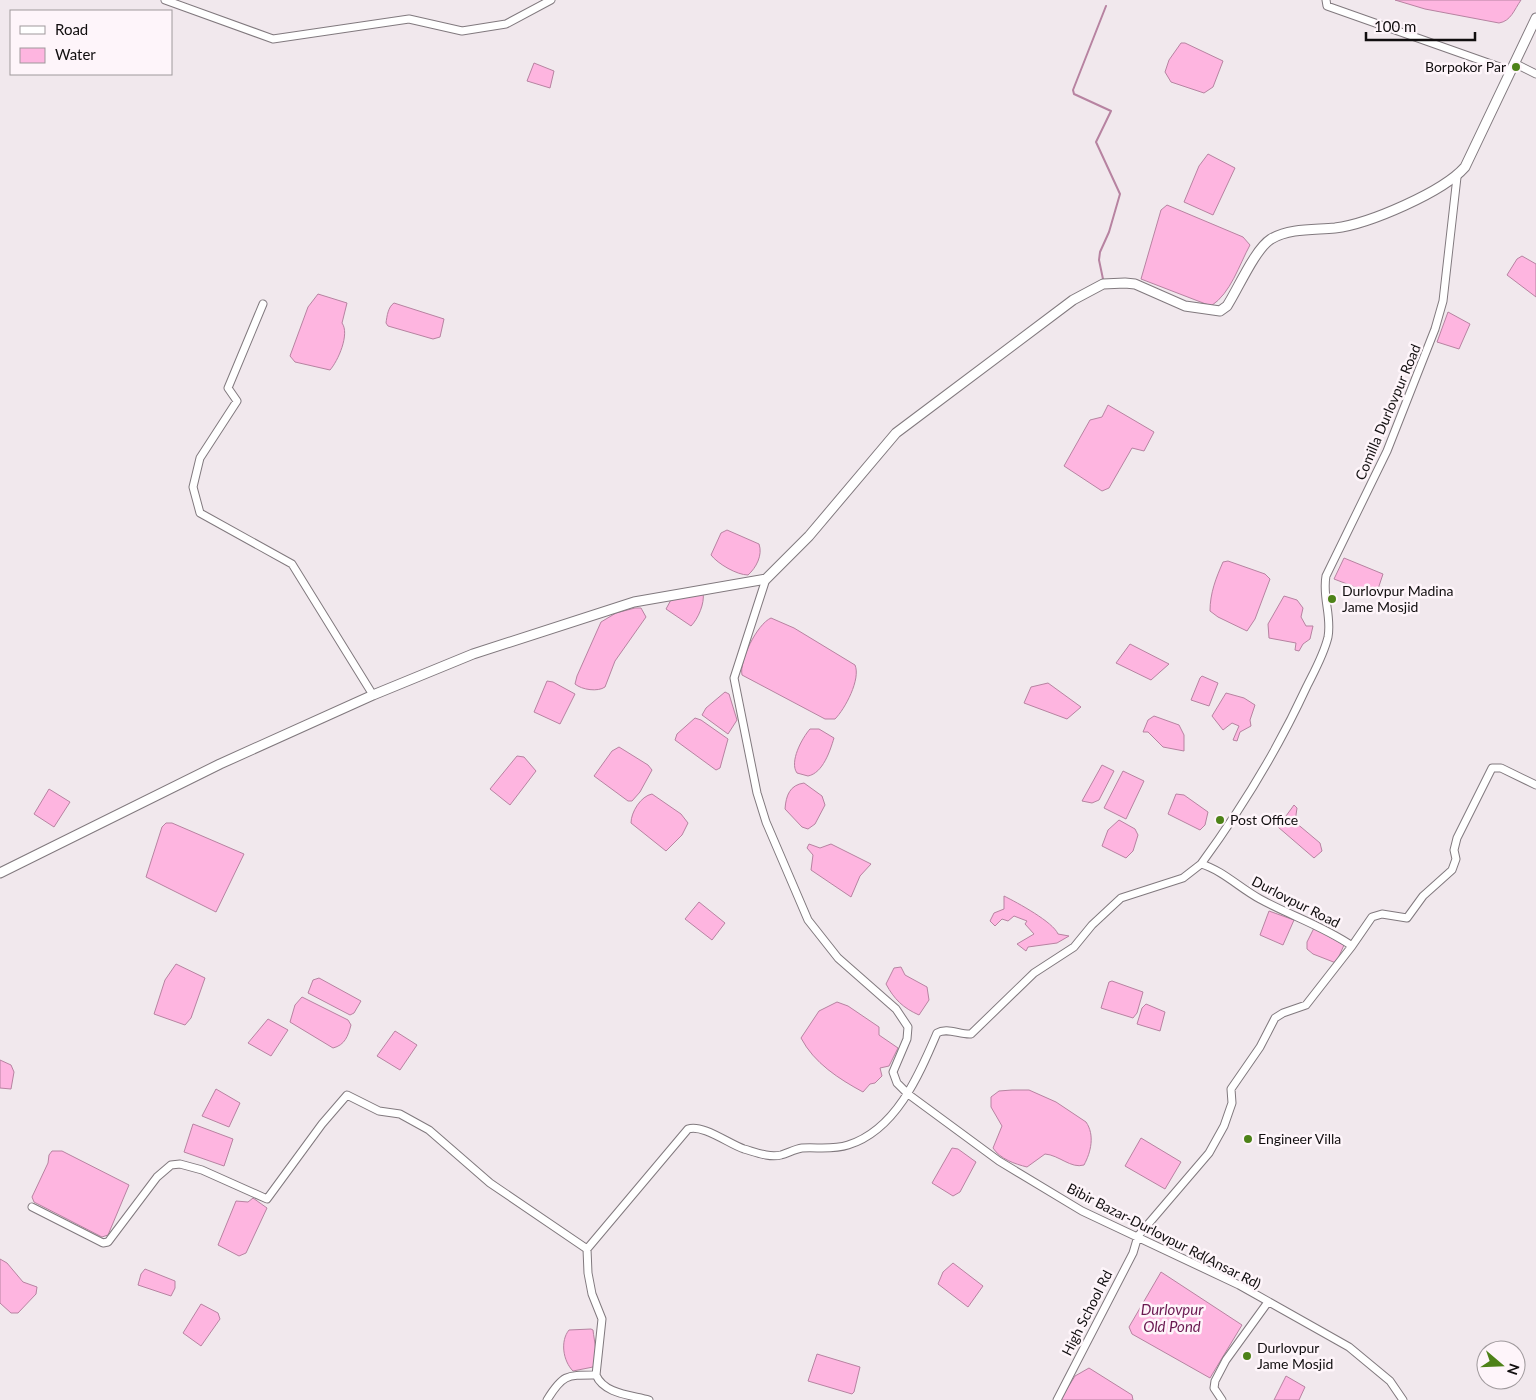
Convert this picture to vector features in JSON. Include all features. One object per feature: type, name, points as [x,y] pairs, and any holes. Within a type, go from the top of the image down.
[{"type":"main road","points":[[0,873],[220,764],[374,695],[473,654],[634,602],[766,579],[809,536],[896,433],[1073,300],[1103,284],[1125,283],[1135,284],[1185,306],[1220,311],[1228,306],[1259,252],[1270,240],[1305,229],[1337,228],[1351,224],[1403,206],[1457,177],[1465,167],[1536,18]]},
{"type":"street","points":[[164,0],[273,38],[409,19],[462,31],[506,24],[551,0]]},
{"type":"street","points":[[1326,0],[1328,6],[1536,74]]},
{"type":"street","name":"Comilla Durlovpur Road","points":[[1201,864],[1247,797],[1300,701],[1325,648],[1330,629],[1324,593],[1326,576],[1390,442],[1430,345],[1444,301],[1457,177]]},
{"type":"street","points":[[263,304],[228,388],[238,401],[200,458],[193,487],[200,512],[292,564],[374,695]]},
{"type":"street","name":"Bibir Bazar-Durlovpur Rd(Ansar Rd)","points":[[766,579],[734,678],[757,793],[766,822],[808,920],[838,958],[896,1010],[908,1027],[907,1039],[893,1072],[897,1083],[908,1094],[999,1161],[1082,1211],[1138,1236],[1182,1260],[1239,1285],[1348,1347],[1390,1381],[1403,1400]]},
{"type":"street","points":[[1138,1236],[1209,1152],[1224,1126],[1232,1103],[1231,1089],[1233,1085],[1260,1047],[1276,1018],[1283,1013],[1306,1005],[1372,917],[1382,914],[1407,918],[1423,896],[1452,870],[1456,859],[1454,850],[1457,838],[1492,768],[1501,768],[1536,785]]},
{"type":"street","points":[[649,1400],[609,1389],[600,1383],[596,1375],[602,1319],[592,1294],[587,1248],[688,1129],[700,1129],[742,1148],[767,1155],[779,1156],[800,1148],[841,1146],[863,1138],[880,1127],[908,1094],[938,1033],[945,1030],[963,1035],[971,1034],[1034,973],[1074,948],[1092,925],[1121,898],[1183,878],[1201,864]]},
{"type":"street","name":"Durlovpur Road","points":[[1201,864],[1263,901],[1292,916],[1310,921],[1352,946]]},
{"type":"street","points":[[32,1207],[103,1243],[108,1242],[157,1177],[171,1165],[180,1164],[235,1184],[268,1199],[322,1124],[346,1095],[379,1111],[400,1114],[428,1130],[490,1183],[587,1248]]},
{"type":"street","name":"High School Rd","points":[[1057,1400],[1133,1253],[1138,1236]]},
{"type":"street","points":[[1222,1400],[1214,1388],[1220,1370],[1268,1302]]},
{"type":"street","points":[[547,1400],[557,1384],[567,1376],[596,1375]]},
{"type":"water","points":[[1395,0],[1521,0],[1507,20],[1499,23],[1425,9]]},
{"type":"water","points":[[1181,43],[1185,43],[1223,61],[1213,87],[1204,93],[1171,82],[1165,72],[1169,60]]},
{"type":"water","points":[[534,63],[554,71],[550,88],[527,81]]},
{"type":"water","points":[[1208,154],[1235,168],[1213,215],[1184,202],[1199,166]]},
{"type":"water","points":[[1167,205],[1243,237],[1250,245],[1224,294],[1211,306],[1141,279],[1161,210]]},
{"type":"water","points":[[1522,256],[1536,264],[1536,297],[1507,275],[1517,259]]},
{"type":"water","points":[[318,294],[347,303],[342,323],[345,334],[344,340],[330,370],[295,362],[290,356],[308,307]]},
{"type":"water","points":[[394,303],[444,319],[440,337],[433,339],[388,326],[386,323],[387,315]]},
{"type":"water","points":[[1448,312],[1470,324],[1459,349],[1437,342]]},
{"type":"water","points":[[1108,405],[1154,432],[1144,451],[1132,448],[1109,488],[1102,491],[1064,466],[1090,420],[1102,417]]},
{"type":"water","points":[[727,530],[759,544],[758,561],[748,575],[728,568],[711,555],[721,533]]},
{"type":"water","points":[[1344,558],[1383,574],[1376,595],[1334,579]]},
{"type":"water","points":[[1228,561],[1265,574],[1270,579],[1255,619],[1247,631],[1210,611],[1212,592],[1216,580],[1223,562]]},
{"type":"water","points":[[703,593],[700,611],[691,626],[666,609],[672,598]]},
{"type":"water","points":[[1284,596],[1297,600],[1303,608],[1301,617],[1306,626],[1313,626],[1310,639],[1303,644],[1299,651],[1295,650],[1296,643],[1269,638],[1268,624]]},
{"type":"water","points":[[641,608],[646,617],[615,661],[605,687],[590,690],[575,684],[601,622],[616,613]]},
{"type":"water","points":[[771,618],[794,628],[855,665],[856,678],[854,686],[835,719],[825,719],[742,675],[743,661],[750,644],[760,627]]},
{"type":"water","points":[[1130,644],[1169,664],[1151,680],[1116,663]]},
{"type":"water","points":[[1202,676],[1218,683],[1209,706],[1191,700]]},
{"type":"water","points":[[547,681],[553,682],[575,694],[560,724],[534,712]]},
{"type":"water","points":[[1048,683],[1081,707],[1067,719],[1024,703],[1031,687]]},
{"type":"water","points":[[725,692],[729,694],[737,720],[728,734],[702,715],[706,708]]},
{"type":"water","points":[[1226,693],[1244,698],[1255,705],[1250,720],[1251,726],[1240,732],[1237,741],[1233,740],[1239,726],[1232,723],[1223,730],[1212,716]]},
{"type":"water","points":[[1154,716],[1179,725],[1184,735],[1184,751],[1163,747],[1148,732],[1143,732],[1148,720]]},
{"type":"water","points":[[695,718],[701,720],[728,739],[720,768],[716,770],[675,740],[677,734]]},
{"type":"water","points":[[810,729],[819,729],[834,738],[822,766],[818,771],[808,776],[797,773],[795,757],[803,738]]},
{"type":"water","points":[[619,747],[648,765],[652,770],[640,792],[632,801],[628,801],[594,776],[612,751]]},
{"type":"water","points":[[517,756],[524,757],[536,771],[510,805],[490,789]]},
{"type":"water","points":[[1102,765],[1114,771],[1099,800],[1092,803],[1082,801]]},
{"type":"water","points":[[1123,771],[1144,781],[1126,819],[1104,808]]},
{"type":"water","points":[[804,783],[822,796],[825,805],[815,824],[808,829],[802,827],[785,809],[786,799],[792,788]]},
{"type":"water","points":[[49,789],[70,802],[54,827],[34,814]]},
{"type":"water","points":[[652,794],[681,814],[688,823],[682,835],[666,851],[631,823],[637,805],[648,795]]},
{"type":"water","points":[[1176,794],[1184,795],[1208,812],[1205,825],[1200,830],[1168,814]]},
{"type":"water","points":[[1294,805],[1297,808],[1295,822],[1320,843],[1322,851],[1314,858],[1278,827]]},
{"type":"water","points":[[1119,820],[1135,829],[1138,835],[1133,851],[1126,858],[1102,846],[1108,830]]},
{"type":"water","points":[[166,823],[172,823],[244,854],[216,912],[146,877],[162,827]]},
{"type":"water","points":[[809,844],[820,848],[831,844],[871,864],[860,876],[851,897],[811,870],[813,855],[807,848]]},
{"type":"water","points":[[1004,896],[1042,919],[1055,929],[1058,934],[1069,936],[1057,943],[1028,947],[1026,951],[1017,944],[1034,934],[1025,924],[1027,921],[1014,916],[1008,921],[1002,919],[995,926],[990,921],[994,913],[1004,909]]},
{"type":"water","points":[[699,902],[725,923],[712,940],[685,919]]},
{"type":"water","points":[[1269,911],[1294,920],[1283,945],[1260,935]]},
{"type":"water","points":[[1314,928],[1344,945],[1336,963],[1313,954],[1307,949],[1307,942]]},
{"type":"water","points":[[176,964],[205,978],[191,1018],[185,1025],[154,1014],[165,980]]},
{"type":"water","points":[[901,967],[905,975],[927,987],[929,1000],[919,1015],[900,1002],[886,984],[894,968]]},
{"type":"water","points":[[319,978],[361,1001],[354,1013],[350,1015],[308,993],[313,980]]},
{"type":"water","points":[[1112,981],[1143,992],[1137,1013],[1133,1018],[1101,1008],[1109,982]]},
{"type":"water","points":[[302,997],[348,1020],[351,1025],[350,1029],[345,1040],[340,1045],[333,1048],[290,1022],[295,1005]]},
{"type":"water","points":[[837,1002],[848,1006],[879,1027],[879,1035],[898,1048],[889,1066],[880,1068],[882,1076],[875,1083],[870,1084],[863,1092],[828,1070],[806,1047],[801,1038],[819,1011]]},
{"type":"water","points":[[1146,1004],[1165,1012],[1160,1031],[1137,1024],[1142,1008]]},
{"type":"water","points":[[268,1019],[288,1030],[271,1056],[248,1043]]},
{"type":"water","points":[[395,1031],[417,1045],[400,1070],[377,1056]]},
{"type":"water","points":[[0,1060],[11,1065],[14,1072],[11,1089],[0,1088]]},
{"type":"water","points":[[216,1089],[240,1103],[229,1127],[202,1116]]},
{"type":"water","points":[[1029,1090],[1056,1102],[1086,1122],[1089,1127],[1091,1144],[1089,1155],[1084,1165],[1070,1164],[1045,1154],[1027,1167],[1008,1160],[996,1152],[993,1148],[1002,1126],[991,1107],[991,1097],[999,1091]]},
{"type":"water","points":[[193,1124],[233,1139],[224,1166],[184,1152]]},
{"type":"water","points":[[1141,1138],[1181,1162],[1165,1189],[1125,1166]]},
{"type":"water","points":[[952,1148],[958,1149],[976,1162],[960,1192],[953,1196],[932,1183]]},
{"type":"water","points":[[52,1151],[62,1151],[129,1185],[108,1235],[102,1237],[34,1202],[32,1197]]},
{"type":"water","points":[[253,1198],[267,1208],[246,1253],[239,1256],[218,1245],[236,1201],[248,1202]]},
{"type":"water","points":[[0,1259],[7,1263],[23,1282],[37,1287],[36,1294],[18,1313],[11,1313],[0,1303]]},
{"type":"water","points":[[953,1263],[983,1286],[968,1307],[938,1284],[943,1272]]},
{"type":"water","points":[[145,1269],[175,1281],[175,1288],[171,1296],[138,1285],[141,1274]]},
{"type":"water","name":"Durlovpur Old Pond","points":[[1161,1272],[1242,1325],[1210,1378],[1132,1334],[1129,1327]]},
{"type":"water","points":[[201,1304],[218,1313],[220,1319],[201,1346],[183,1333]]},
{"type":"water","points":[[569,1330],[593,1330],[596,1349],[595,1363],[593,1367],[573,1371],[565,1357],[564,1340],[566,1335]]},
{"type":"water","points":[[817,1354],[860,1367],[852,1394],[808,1381]]},
{"type":"water","points":[[1089,1368],[1132,1395],[1133,1400],[1060,1400],[1075,1376]]},
{"type":"water","points":[[1286,1376],[1305,1387],[1299,1400],[1274,1400]]},
{"type":"waterway","points":[[1103,279],[1099,260],[1100,252],[1109,232],[1120,194],[1096,142],[1111,111],[1074,94],[1073,90],[1106,6]]},
{"type":"place","name":"Borpokor Par","points":[[1516,67]]},
{"type":"place","name":"Durlovpur Madina Jame Mosjid","points":[[1332,599]]},
{"type":"place","name":"Post Office","points":[[1220,820]]},
{"type":"place","name":"Engineer Villa","points":[[1248,1139]]},
{"type":"place","name":"Durlovpur Jame Mosjid","points":[[1247,1356]]}]
